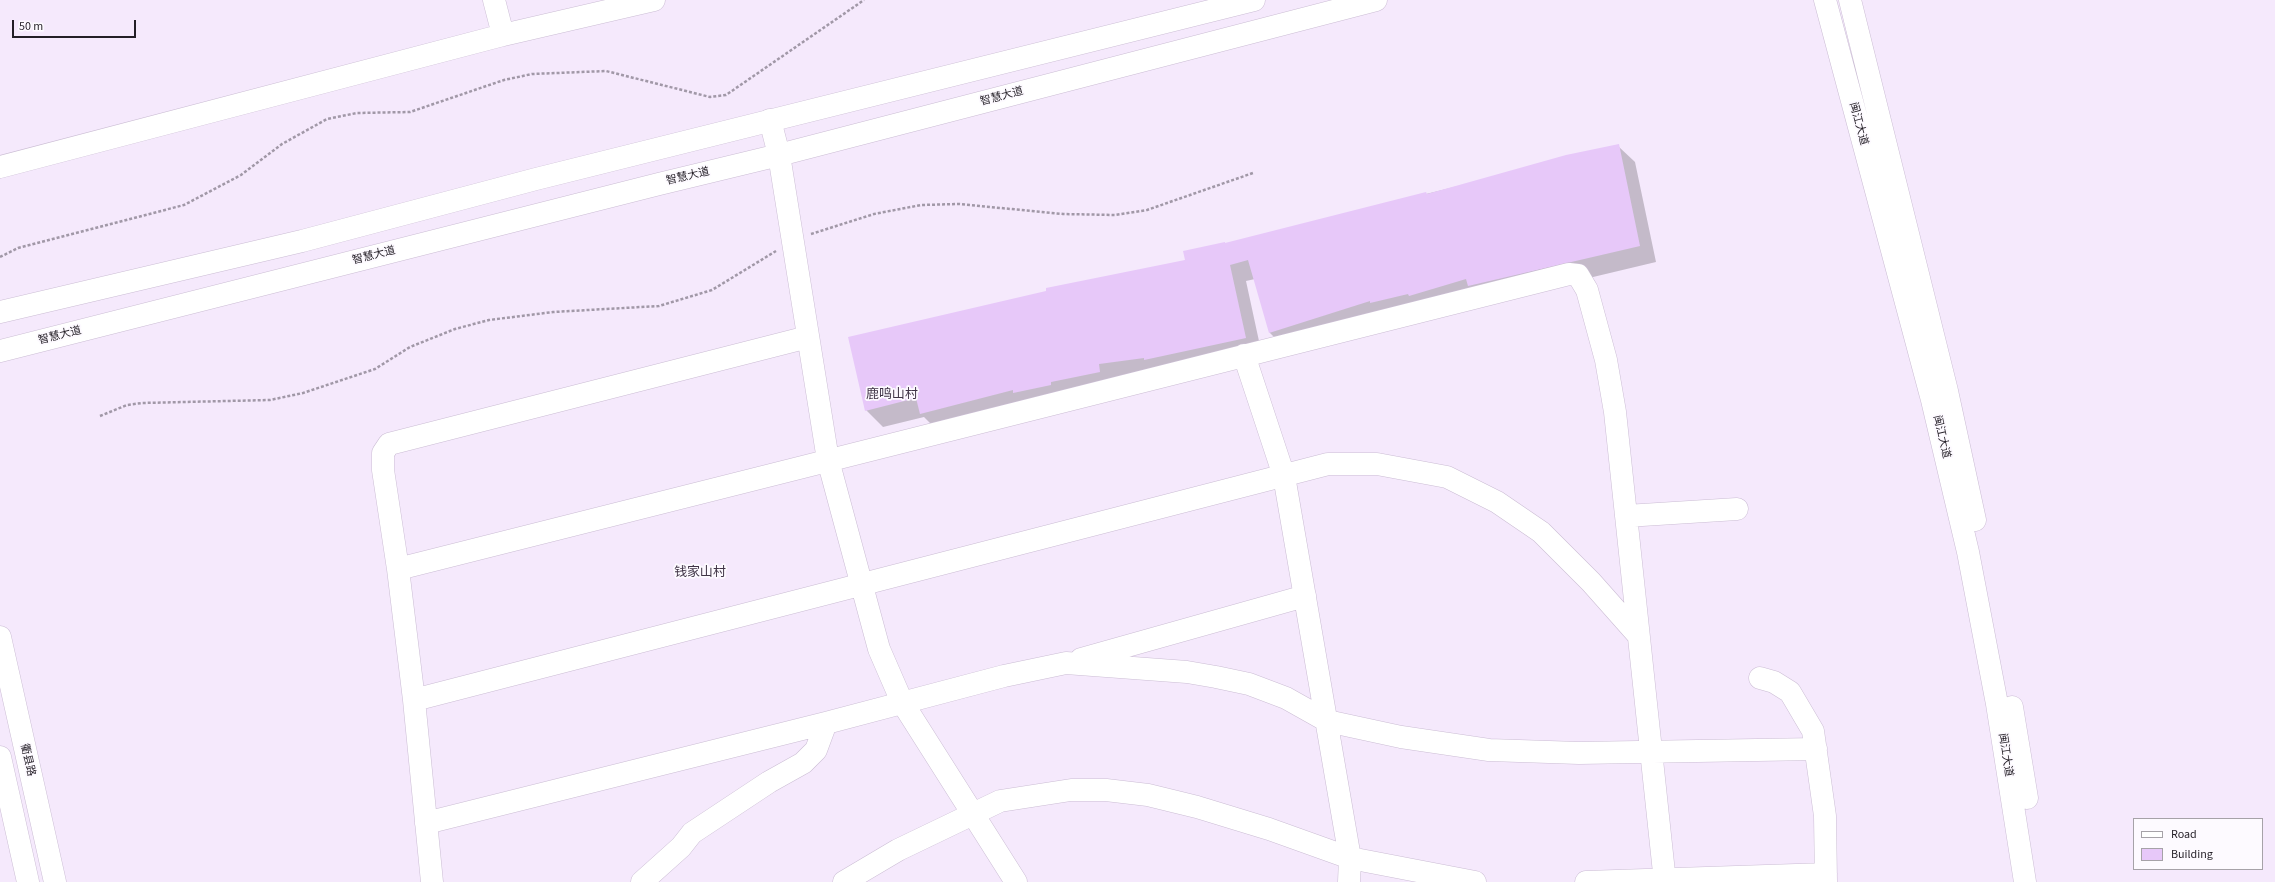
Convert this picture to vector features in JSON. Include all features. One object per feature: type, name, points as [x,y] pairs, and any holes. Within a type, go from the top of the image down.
[{"type":"street","points":[[494,0],[503,35]]},
{"type":"street","points":[[0,167],[503,35],[654,0]]},
{"type":"street","points":[[0,312],[294,242],[770,120],[1254,0]]},
{"type":"street","name":"智慧大道","points":[[0,351],[779,155],[1376,0]]},
{"type":"street","name":"闽江大道","points":[[1825,0],[1932,400],[1968,552],[1997,704],[2025,882]]},
{"type":"street","name":"闽江大道","points":[[1850,0],[1963,462],[2021,752],[2039,882]]},
{"type":"street","points":[[770,120],[779,155],[828,460],[879,649],[902,702],[972,815],[1016,882]]},
{"type":"street","points":[[398,569],[1569,274],[1578,275],[1582,280],[1606,360],[1615,412],[1664,880]]},
{"type":"street","points":[[432,882],[414,700],[398,569],[383,470],[383,453],[389,444],[808,337]]},
{"type":"street","points":[[1244,355],[1284,476],[1350,858],[1350,882]]},
{"type":"street","points":[[414,700],[1328,464],[1377,464],[1447,477],[1497,502],[1541,532],[1591,582],[1638,635]]},
{"type":"street","points":[[1626,516],[1737,509]]},
{"type":"street","points":[[426,823],[826,723],[1004,676],[1066,663],[1305,596]]},
{"type":"street","name":"衢县路","points":[[0,638],[55,882]]},
{"type":"street","points":[[1066,663],[1180,671],[1216,677],[1249,684],[1286,698],[1327,721],[1401,737],[1489,750],[1538,753],[1816,749]]},
{"type":"street","points":[[1586,882],[1826,878],[1825,816],[1813,731],[1790,692],[1774,682],[1760,678]]},
{"type":"street","points":[[642,882],[681,847],[692,833],[769,782],[803,763],[816,750],[826,723]]},
{"type":"street","points":[[0,757],[28,882]]},
{"type":"street","points":[[844,882],[898,850],[1000,801],[1029,795],[1071,790],[1127,792],[1148,795],[1197,807],[1269,829],[1350,858],[1475,882]]},
{"type":"path","points":[[0,256],[18,248],[184,206],[241,175],[282,144],[327,119],[357,113],[410,112],[504,80],[532,74],[606,71],[710,97],[726,95],[864,0]]},
{"type":"path","points":[[100,416],[127,405],[142,403],[270,400],[303,393],[375,368],[410,348],[455,329],[489,320],[553,312],[659,306],[712,290],[793,241],[874,214],[921,205],[959,204],[1063,214],[1115,215],[1141,211],[1253,173]]},
{"type":"building","points":[[1619,144],[1640,246],[1468,286],[1466,279],[1409,296],[1408,294],[1370,303],[1370,301],[1269,333],[1248,260],[1230,265],[1246,338],[1144,360],[1144,358],[1099,364],[1100,372],[1051,382],[1051,385],[1013,393],[1013,390],[920,414],[916,398],[865,411],[848,337],[1046,291],[1046,288],[1185,260],[1183,251],[1225,243],[1426,192],[1427,194],[1566,155]]},
{"type":"district","name":"鹿鸣山村","points":[[892,395]]},
{"type":"district","name":"钱家山村","points":[[700,573]]}]
